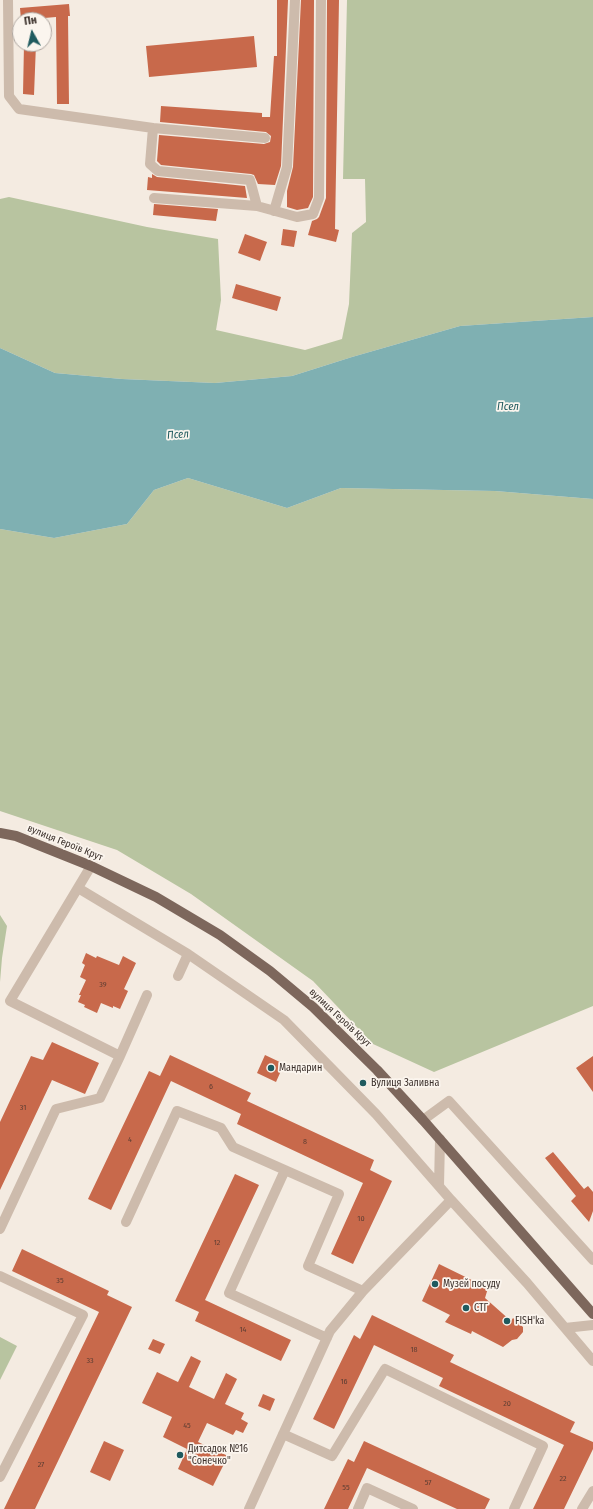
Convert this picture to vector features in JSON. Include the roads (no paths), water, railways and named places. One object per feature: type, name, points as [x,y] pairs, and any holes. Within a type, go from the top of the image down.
[{"type":"main road","name":"вулиця Героїв Крут","points":[[0,832],[16,836],[91,866],[156,897],[220,935],[270,971],[312,1007],[361,1053],[440,1139],[593,1314]]},
{"type":"lane","points":[[8,0],[9,96],[19,109],[153,128],[265,138]]},
{"type":"lane","points":[[274,211],[287,167],[294,0]]},
{"type":"lane","points":[[154,198],[257,206],[297,217],[313,214],[319,198],[321,0]]},
{"type":"lane","points":[[153,128],[150,164],[158,171],[250,180],[257,206]]},
{"type":"lane","points":[[91,866],[10,1001],[120,1056]]},
{"type":"lane","points":[[78,888],[188,954],[284,1020],[376,1114],[451,1200],[527,1283],[593,1361]]},
{"type":"lane","points":[[178,976],[188,954]]},
{"type":"lane","points":[[0,1229],[56,1109],[100,1098],[147,995]]},
{"type":"lane","points":[[423,1120],[449,1101],[593,1260]]},
{"type":"lane","points":[[126,1222],[177,1111],[221,1128],[233,1147],[339,1194],[308,1266],[363,1291]]},
{"type":"lane","points":[[439,1186],[440,1139]]},
{"type":"lane","points":[[285,1170],[229,1293],[327,1338]]},
{"type":"lane","points":[[249,1509],[330,1332],[363,1291],[451,1200]]},
{"type":"lane","points":[[0,1276],[83,1315],[3,1461],[0,1477]]},
{"type":"lane","points":[[565,1328],[593,1325]]},
{"type":"lane","points":[[283,1434],[332,1456],[385,1369],[543,1446],[514,1509]]},
{"type":"lane","points":[[358,1509],[367,1488],[413,1509]]},
{"type":"lane","points":[[582,1509],[593,1491]]},
{"type":"water","name":"Псел","points":[[593,317],[593,499],[495,491],[341,488],[287,508],[188,478],[154,490],[127,524],[54,538],[0,529],[0,348],[55,373],[122,379],[215,383],[292,376],[460,326]]},
{"type":"place","name":"Мандарин","points":[[271,1068]]},
{"type":"place","name":"Вулиця Заливна","points":[[363,1083]]},
{"type":"place","name":"Музей посуду","points":[[435,1284]]},
{"type":"place","name":"СТГ","points":[[466,1308]]},
{"type":"place","name":"FISH'ka","points":[[507,1321]]},
{"type":"place","name":"Дитсадок №16 \"Сонечко\"","points":[[180,1455]]}]
